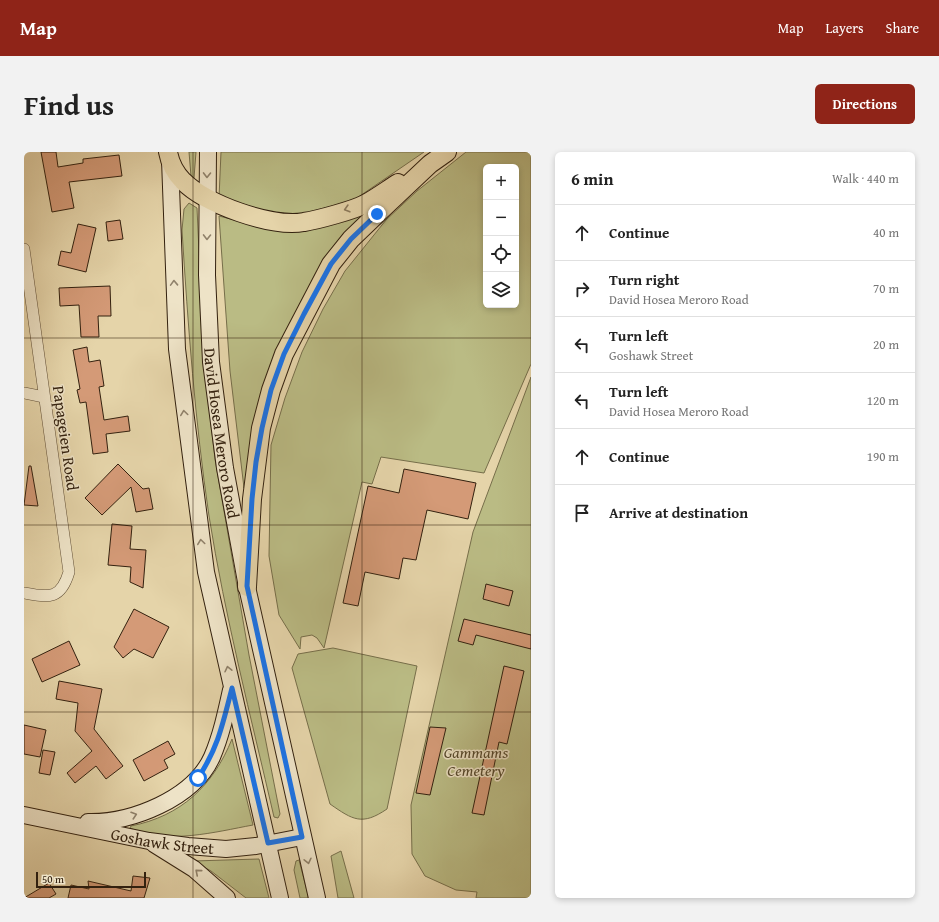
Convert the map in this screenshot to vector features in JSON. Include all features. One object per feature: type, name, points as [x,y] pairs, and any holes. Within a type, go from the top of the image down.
[{"type":"main road","name":"David Hosea Meroro Road","points":[[208,152],[206,275],[211,362],[225,468],[247,586],[316,898]]},
{"type":"main road","points":[[169,155],[183,182],[207,198],[246,215],[274,222],[302,223],[363,205],[447,152]]},
{"type":"main road","points":[[169,155],[176,349],[206,572],[280,898]]},
{"type":"main road","points":[[247,586],[252,499],[257,456],[271,390],[284,354],[331,264],[351,239],[430,164]]},
{"type":"main road","points":[[54,822],[104,822],[136,814],[170,801],[198,778],[211,759],[219,738],[232,688]]},
{"type":"main road","name":"Goshawk Street","points":[[24,815],[149,841],[188,846],[226,849],[302,837]]},
{"type":"main road","points":[[149,841],[194,868],[227,898]]},
{"type":"street","name":"Papageien Road","points":[[24,249],[69,572],[65,586],[59,592],[47,596],[24,593]]},
{"type":"street","points":[[24,393],[44,397]]},
{"type":"green space","points":[[189,152],[196,152],[194,178],[191,176]]},
{"type":"green space","points":[[221,152],[424,152],[354,200],[300,215],[264,212],[219,198]]},
{"type":"green space","points":[[466,152],[531,152],[531,364],[484,473],[381,457],[372,484],[362,482],[324,648],[317,638],[312,635],[301,637],[300,649],[279,615],[269,556],[271,445],[285,398],[302,352],[323,309],[345,271],[386,220],[417,191]]},
{"type":"green space","points":[[189,203],[197,208],[204,362],[215,459],[249,655],[280,814],[278,818],[274,817],[239,667],[215,554],[209,516],[192,373],[182,230],[184,209]]},
{"type":"green space","points":[[372,208],[341,241],[318,273],[301,301],[287,331],[265,392],[244,488],[230,371],[219,216],[258,226]]},
{"type":"green space","name":"Gammams Cemetery","points":[[531,377],[531,898],[476,898],[477,892],[456,890],[425,876],[412,854],[411,805],[473,532]]},
{"type":"green space","points":[[333,648],[417,666],[387,809],[371,818],[358,819],[352,817],[330,804],[292,668],[298,654]]},
{"type":"green space","points":[[232,739],[253,825],[191,836],[159,836],[130,828],[131,826],[165,815],[193,796],[205,785],[215,771]]},
{"type":"green space","points":[[341,851],[354,898],[338,898],[331,856]]},
{"type":"green space","points":[[259,859],[269,898],[246,898],[211,871],[193,861]]},
{"type":"green space","points":[[299,860],[308,898],[300,898],[294,870],[296,861]]},
{"type":"building","points":[[41,152],[56,152],[58,167],[83,163],[83,159],[119,155],[122,176],[69,182],[74,208],[52,212]]},
{"type":"building","points":[[120,220],[123,239],[108,241],[106,222]]},
{"type":"building","points":[[78,224],[96,228],[86,272],[58,265],[61,251],[71,253]]},
{"type":"building","points":[[110,286],[111,316],[98,316],[99,337],[81,337],[79,305],[60,306],[59,288]]},
{"type":"building","points":[[87,347],[89,362],[100,360],[104,386],[99,387],[104,420],[128,416],[130,431],[106,434],[108,452],[93,454],[86,402],[80,403],[77,390],[80,389],[73,350]]},
{"type":"building","points":[[118,464],[143,489],[149,488],[153,509],[136,512],[131,487],[102,515],[85,498]]},
{"type":"building","points":[[29,466],[31,466],[38,506],[24,505]]},
{"type":"building","points":[[404,469],[476,483],[468,519],[427,510],[416,560],[403,558],[399,579],[365,572],[358,606],[343,603],[368,486],[399,493]]},
{"type":"building","points":[[112,524],[132,526],[130,549],[146,550],[143,588],[130,582],[131,567],[108,565]]},
{"type":"building","points":[[486,584],[513,591],[509,606],[483,599]]},
{"type":"building","points":[[134,609],[169,627],[153,658],[134,649],[123,658],[114,647]]},
{"type":"building","points":[[464,619],[531,635],[531,649],[476,635],[473,645],[458,641]]},
{"type":"building","points":[[69,641],[80,665],[42,682],[32,659]]},
{"type":"building","points":[[504,666],[524,671],[507,744],[499,742],[484,815],[472,813]]},
{"type":"building","points":[[59,681],[102,689],[94,729],[123,766],[106,779],[96,766],[75,783],[67,773],[92,751],[75,731],[78,703],[56,699]]},
{"type":"building","points":[[24,725],[46,730],[40,757],[24,754]]},
{"type":"building","points":[[430,727],[446,728],[430,795],[416,793]]},
{"type":"building","points":[[168,741],[175,754],[164,760],[168,768],[144,781],[133,760]]},
{"type":"building","points":[[43,750],[55,752],[50,775],[39,773]]},
{"type":"building","points":[[133,876],[150,878],[144,898],[68,898],[71,885],[89,889],[88,881],[131,891]]},
{"type":"building","points":[[49,883],[56,894],[49,898],[24,898]]},
{"type":"route","points":[[198,778],[211,759],[219,738],[232,688],[268,843],[302,837],[247,586],[252,499],[256,462],[271,390],[284,354],[331,264],[351,239],[377,214]]}]
